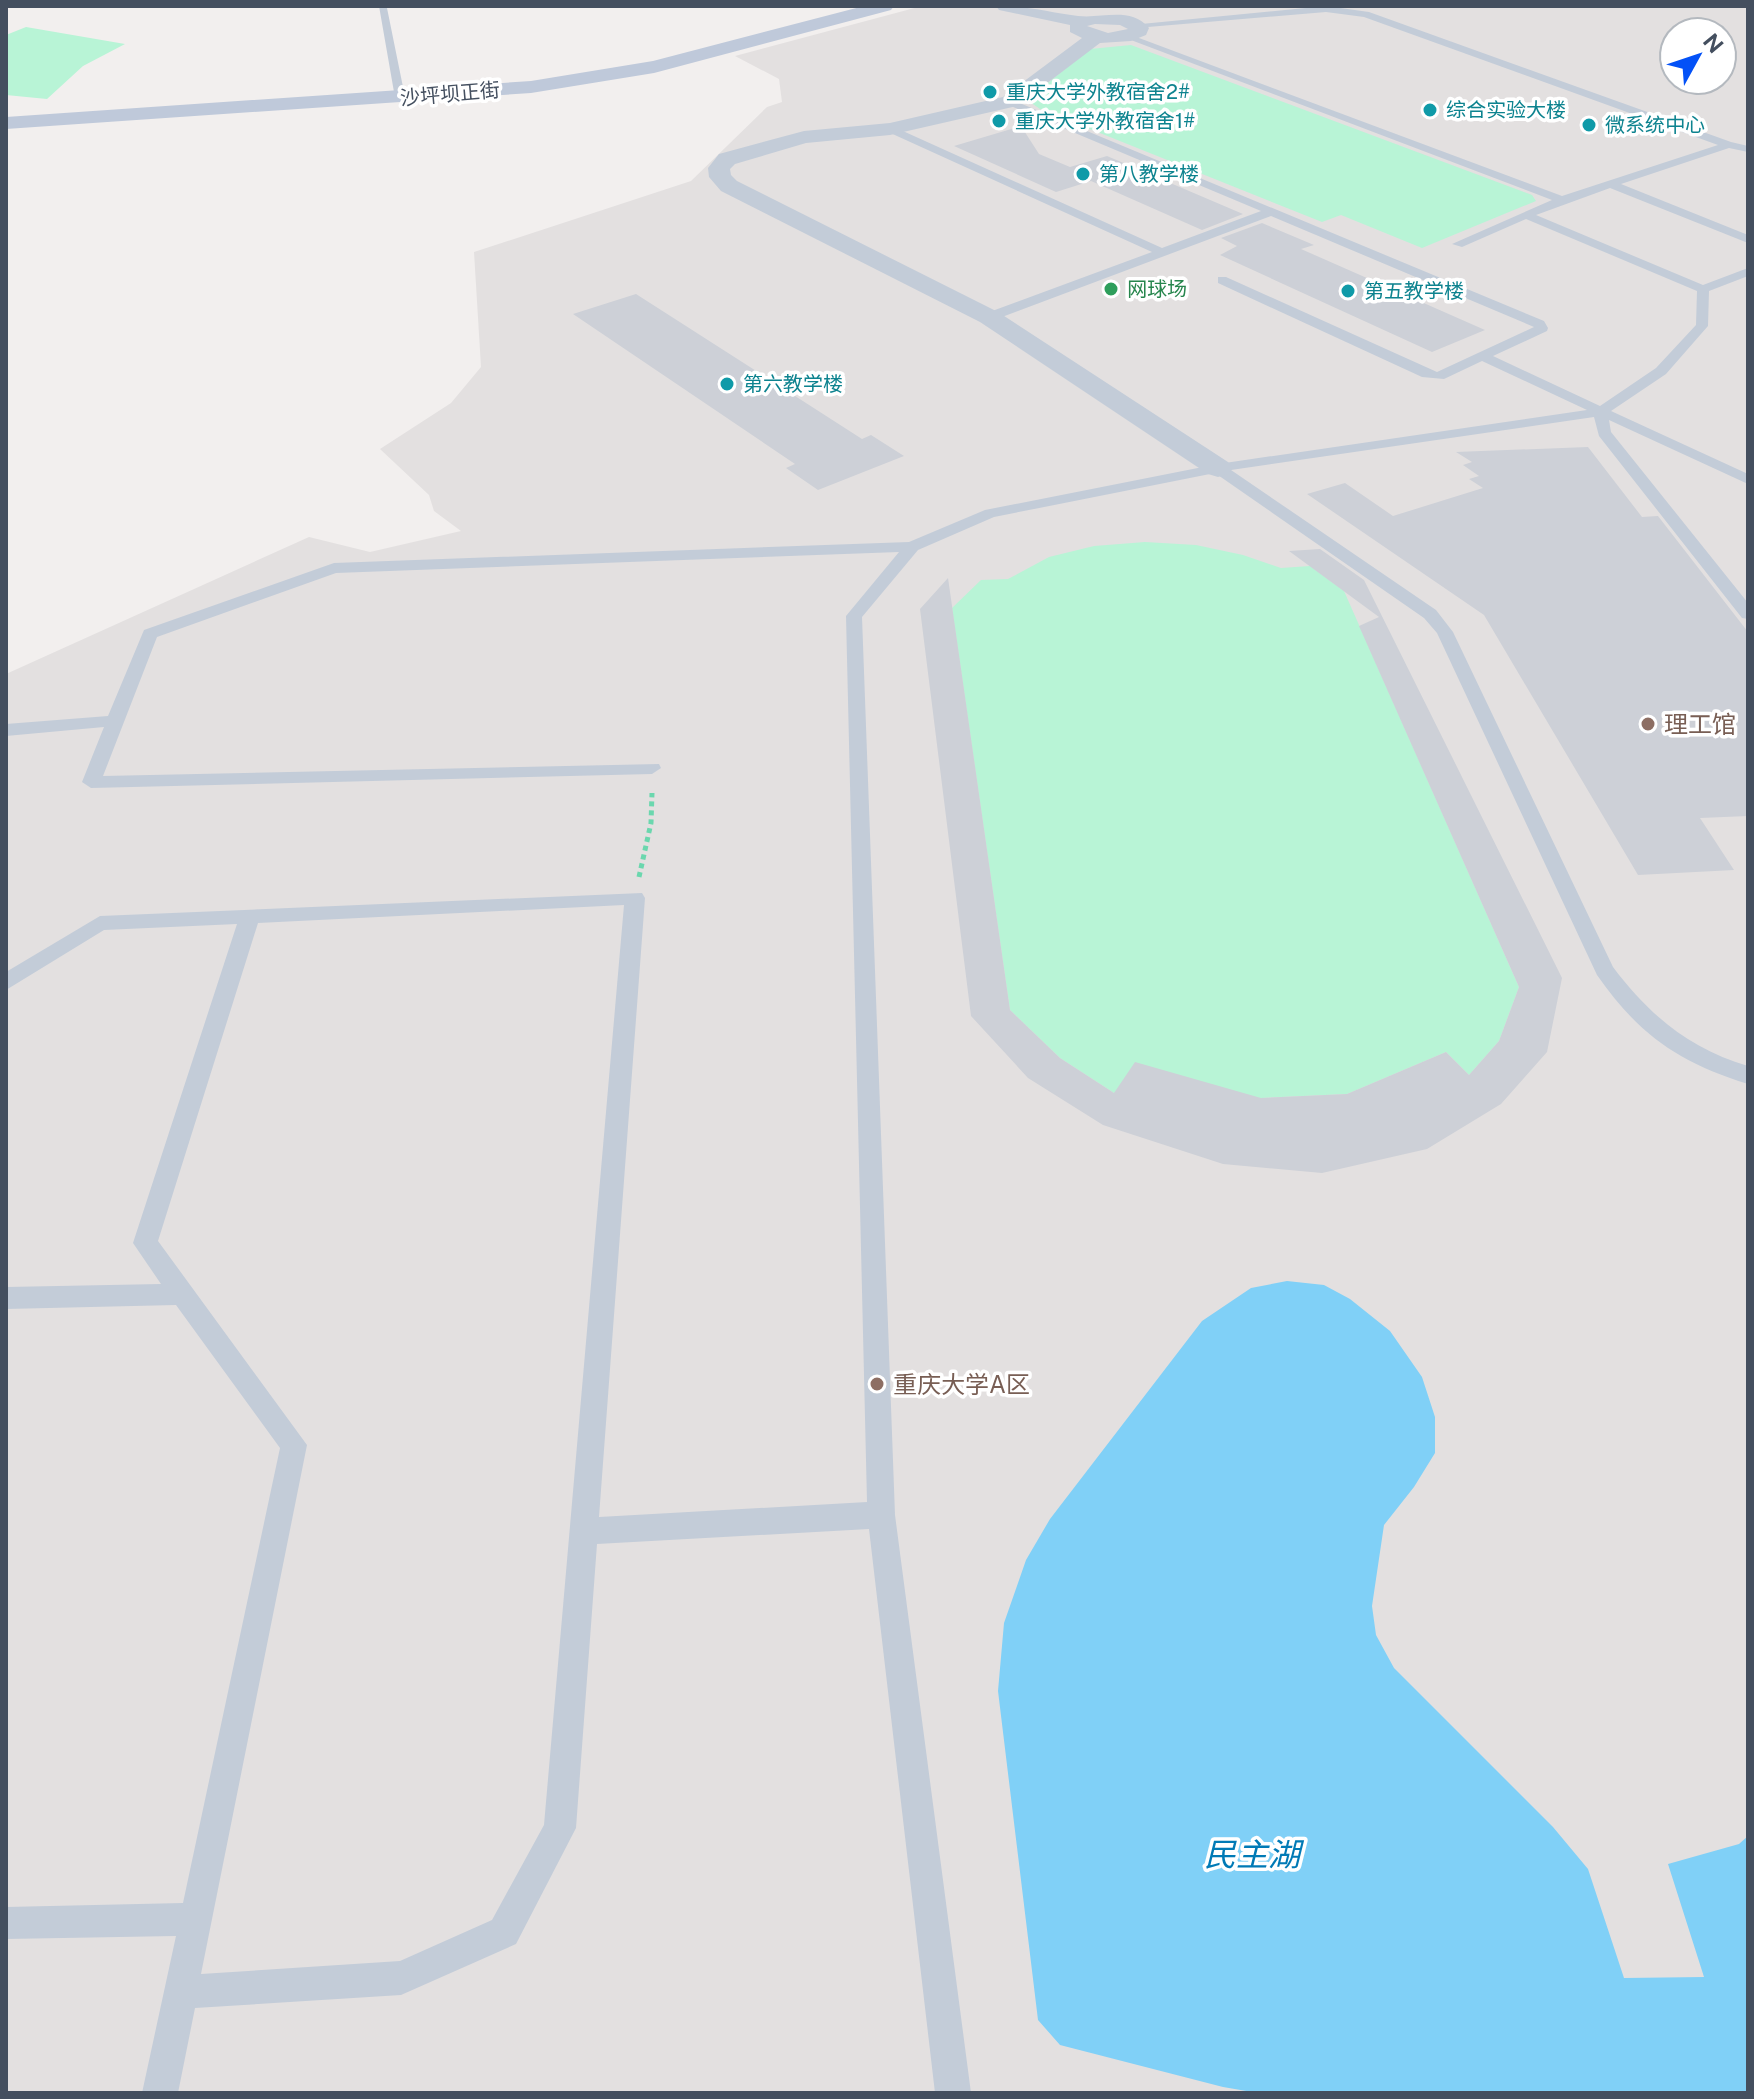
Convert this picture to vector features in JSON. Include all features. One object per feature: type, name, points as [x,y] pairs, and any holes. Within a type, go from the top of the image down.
[{"type":"main road","name":"沙坪坝正街","points":[[6,116],[399,92],[530,80],[643,62],[858,6]]},
{"type":"main road","name":"沙坪坝正街","points":[[6,123],[395,99],[531,87],[654,67],[885,6]]},
{"type":"street","points":[[1005,6],[1089,30]]},
{"type":"street","points":[[1132,31],[1105,18],[1010,102],[890,129],[819,134],[791,141],[727,159],[719,168],[720,177],[729,186],[989,317],[1218,468]]},
{"type":"lane","points":[[382,8],[399,92]]},
{"type":"lane","points":[[1132,31],[1326,9],[1366,14],[1728,145],[1748,149]]},
{"type":"lane","points":[[1132,31],[1562,200]]},
{"type":"lane","points":[[1010,102],[1273,211],[1539,324],[1542,328],[1439,376],[1427,374],[1222,280]]},
{"type":"lane","points":[[890,129],[1161,252]]},
{"type":"lane","points":[[1458,244],[1562,200],[1728,145]]},
{"type":"lane","points":[[1610,184],[1748,239]]},
{"type":"lane","points":[[989,317],[1273,211]]},
{"type":"lane","points":[[1526,215],[1703,289],[1748,272]]},
{"type":"lane","points":[[652,768],[91,782],[150,634],[334,568],[912,547],[990,513],[1218,468],[1600,412],[1661,371],[1702,326],[1703,289]]},
{"type":"lane","points":[[1483,356],[1748,480]]},
{"type":"lane","points":[[1600,412],[1604,433],[1748,614]]},
{"type":"lane","points":[[1218,468],[1430,614],[1445,632],[1604,970],[1619,993],[1627,1004],[1665,1037],[1710,1065],[1748,1075]]},
{"type":"lane","points":[[912,547],[854,616],[881,1515],[953,2093]]},
{"type":"lane","points":[[6,730],[115,721]]},
{"type":"lane","points":[[6,982],[100,923],[635,898],[560,1828],[504,1932],[401,1978],[181,1992]]},
{"type":"lane","points":[[160,2093],[294,1445],[145,1243],[250,915]]},
{"type":"lane","points":[[6,1298],[183,1294]]},
{"type":"lane","points":[[583,1531],[881,1515]]},
{"type":"lane","points":[[6,1923],[196,1919]]},
{"type":"path","points":[[635,898],[651,823],[652,768]]},
{"type":"shaded area","name":"重庆大学A区","points":[[922,6],[1748,6],[1748,2093],[6,2093],[6,674],[309,537],[370,552],[461,531],[434,511],[429,495],[380,449],[451,403],[481,367],[474,252],[691,181],[767,107],[782,102],[779,79],[735,56]]},
{"type":"green space","points":[[26,27],[125,44],[83,66],[47,99],[6,95],[6,35]]},
{"type":"green space","points":[[1131,45],[1532,195],[1536,201],[1422,248],[1341,215],[1322,222],[1040,109],[1030,102],[1034,94],[1090,49]]},
{"type":"green space","points":[[1145,542],[1196,545],[1243,555],[1281,568],[1310,566],[1344,591],[1519,987],[1499,1041],[1469,1075],[1446,1052],[1347,1094],[1261,1098],[1114,1093],[1060,1058],[1010,1010],[952,608],[981,580],[1008,579],[1049,557],[1094,546]]},
{"type":"water","name":"民主湖","points":[[1287,1281],[1324,1285],[1350,1299],[1390,1331],[1422,1377],[1435,1417],[1435,1453],[1414,1487],[1384,1525],[1372,1606],[1376,1635],[1394,1668],[1553,1827],[1588,1869],[1624,1978],[1704,1977],[1668,1864],[1739,1844],[1748,1836],[1748,2093],[1258,2093],[1223,2087],[1060,2045],[1038,2020],[998,1691],[1004,1623],[1026,1560],[1050,1519],[1202,1321],[1251,1288]]},
{"type":"building","name":"第八教学楼","points":[[1021,126],[1039,154],[1070,167],[1107,156],[1243,214],[1202,230],[1091,181],[1056,192],[954,146]]},
{"type":"building","name":"第五教学楼","points":[[1262,223],[1314,245],[1301,249],[1485,330],[1432,352],[1220,255],[1237,246],[1221,238]]},
{"type":"building","name":"第六教学楼","points":[[636,294],[862,439],[871,435],[904,456],[818,490],[786,468],[795,464],[573,314]]},
{"type":"building","name":"理工馆","points":[[1588,447],[1642,517],[1658,516],[1748,632],[1748,816],[1700,818],[1734,870],[1638,875],[1484,615],[1307,494],[1345,483],[1393,516],[1483,488],[1469,479],[1479,476],[1463,465],[1472,462],[1456,452]]},
{"type":"building","points":[[1320,549],[1364,580],[1562,978],[1547,1052],[1501,1104],[1427,1149],[1322,1173],[1223,1164],[1103,1125],[1028,1078],[971,1016],[920,609],[948,578],[1010,1010],[1060,1058],[1114,1093],[1135,1062],[1261,1098],[1347,1094],[1446,1052],[1469,1075],[1499,1041],[1519,987],[1359,626],[1379,617],[1289,551]]},
{"type":"place","name":"重庆大学外教宿舍2#","points":[[990,92]]},
{"type":"place","name":"综合实验大楼","points":[[1430,110]]},
{"type":"place","name":"重庆大学外教宿舍1#","points":[[999,121]]},
{"type":"place","name":"微系统中心","points":[[1589,125]]},
{"type":"place","name":"第八教学楼","points":[[1083,174]]},
{"type":"place","name":"网球场","points":[[1111,289]]},
{"type":"place","name":"第五教学楼","points":[[1348,291]]},
{"type":"place","name":"第六教学楼","points":[[727,384]]},
{"type":"place","name":"理工馆","points":[[1648,724]]},
{"type":"place","name":"重庆大学A区","points":[[877,1384]]}]
